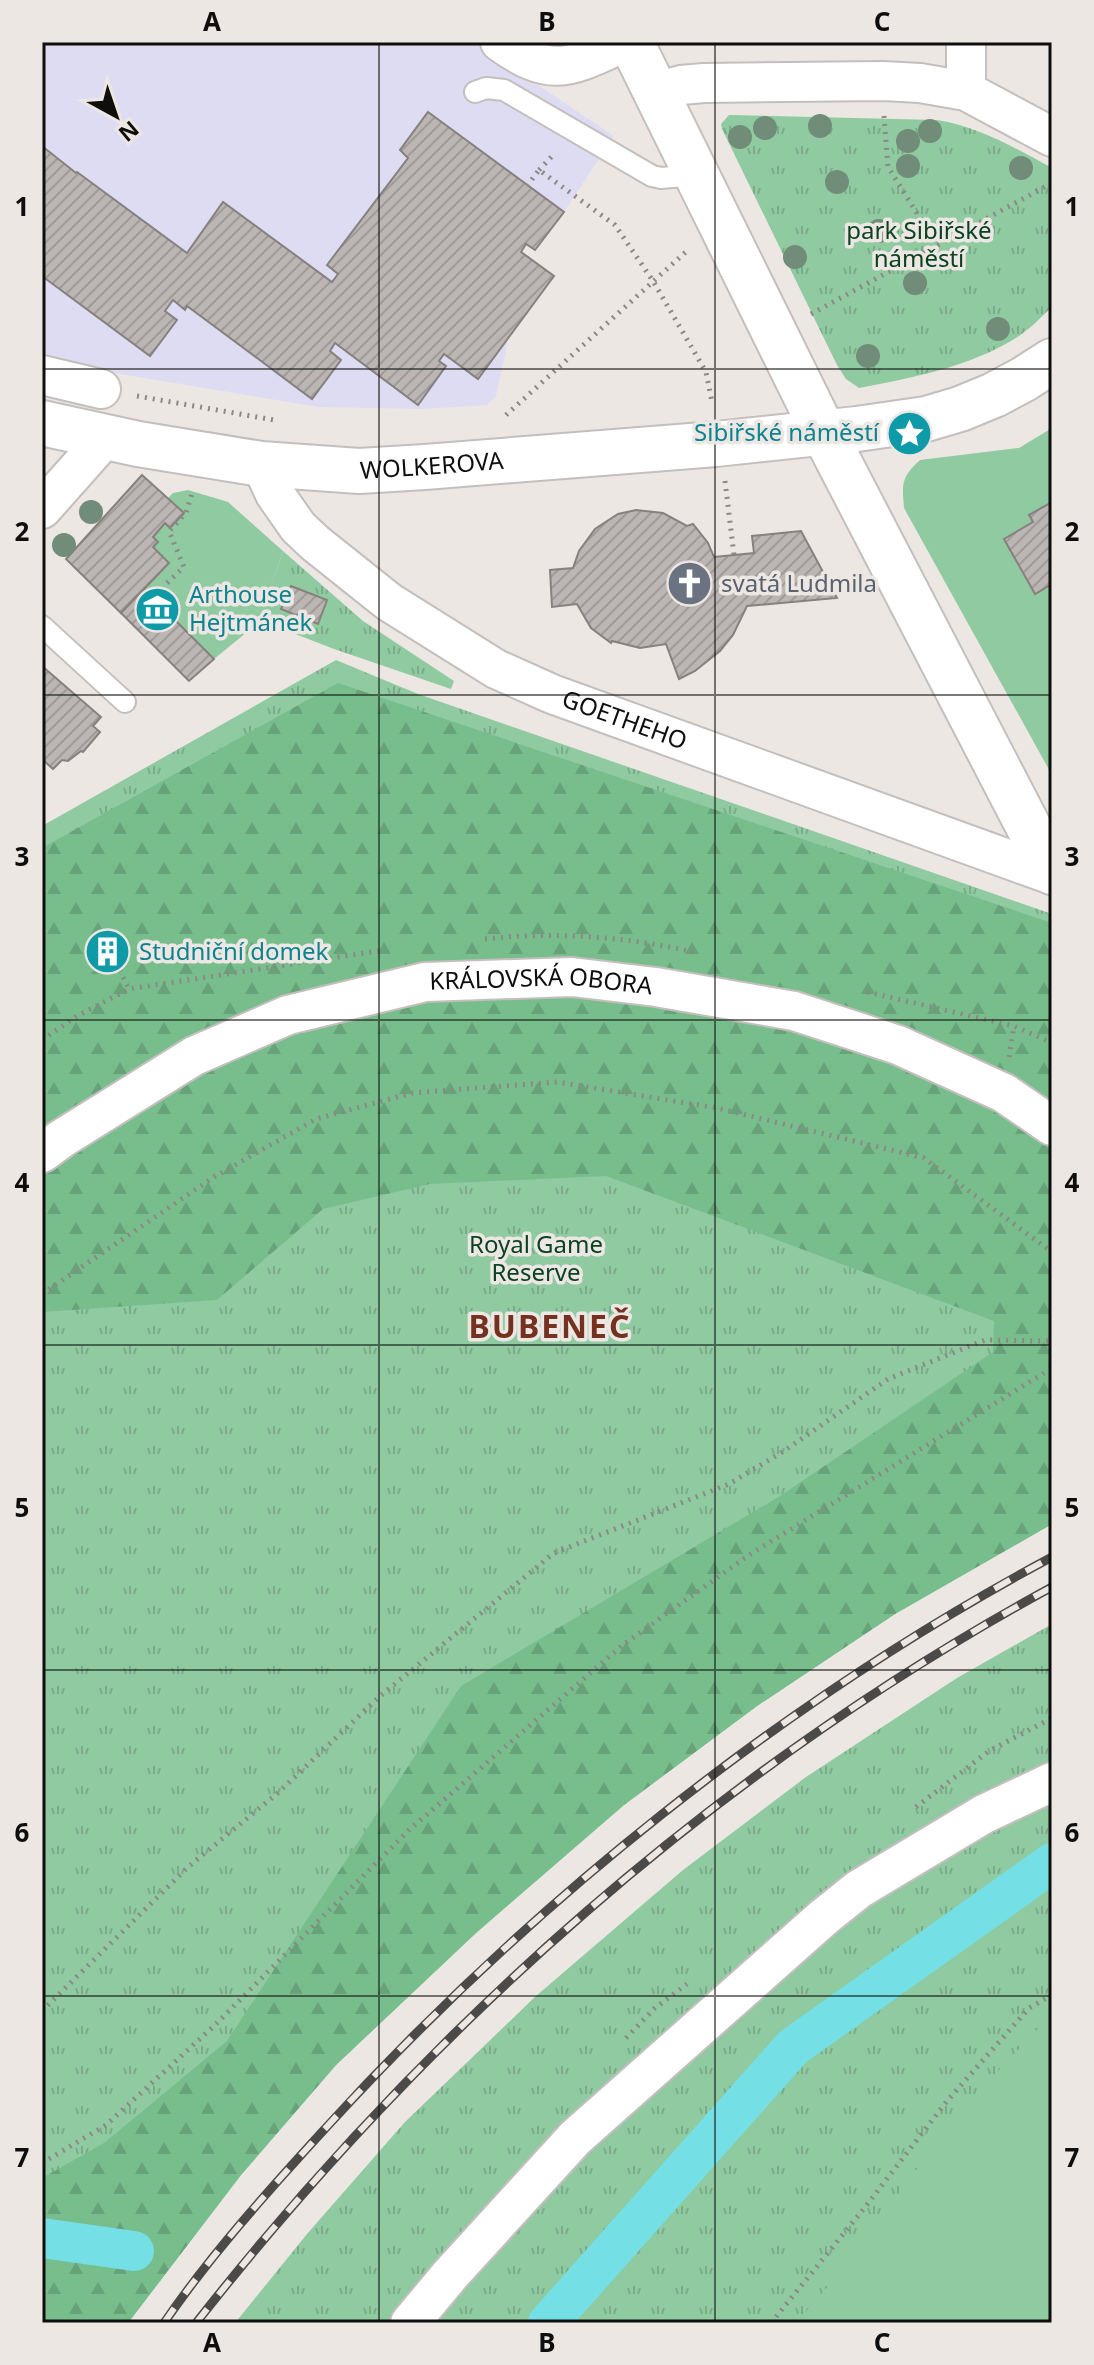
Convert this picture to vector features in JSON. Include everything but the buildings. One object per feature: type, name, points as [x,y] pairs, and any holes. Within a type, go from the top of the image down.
[{"type":"street","points":[[500,42],[522,58],[554,66],[583,61],[628,42],[824,433],[1052,874]]},
{"type":"street","points":[[966,42],[966,91]]},
{"type":"street","points":[[655,92],[704,83],[920,83],[966,91],[1052,137]]},
{"type":"street","points":[[824,433],[926,419],[960,409],[1014,385],[1052,361]]},
{"type":"street","points":[[42,375],[101,389]]},
{"type":"street","name":"WOLKEROVA","points":[[42,423],[205,456],[261,464],[359,471],[537,459],[824,433]]},
{"type":"street","points":[[42,509],[106,437]]},
{"type":"street","name":"GOETHEHO","points":[[261,464],[284,509],[315,543],[389,602],[496,669],[552,694],[1052,874]]},
{"type":"street","name":"KRÁLOVSKÁ OBORA","points":[[42,1153],[194,1056],[288,1015],[425,982],[572,977],[656,987],[794,1011],[898,1045],[1004,1093],[1052,1126]]},
{"type":"street","points":[[410,2323],[575,2138],[824,1917],[859,1889],[958,1829],[1052,1782]]},
{"type":"lane","points":[[475,92],[486,88],[504,90],[652,176],[696,175]]},
{"type":"lane","points":[[42,626],[125,702]]},
{"type":"path","points":[[883,81],[888,167],[937,245]]},
{"type":"path","points":[[527,186],[539,170],[615,225],[653,281],[706,372],[712,402]]},
{"type":"path","points":[[806,317],[1052,183]]},
{"type":"path","points":[[506,415],[694,244]]},
{"type":"path","points":[[101,389],[274,420]]},
{"type":"path","points":[[724,474],[734,555]]},
{"type":"path","points":[[161,606],[166,584],[184,567],[169,531],[186,513],[195,483]]},
{"type":"path","points":[[116,963],[129,989]]},
{"type":"path","points":[[1014,1026],[1052,1043]]},
{"type":"path","points":[[42,1294],[214,1177],[316,1119],[412,1093],[557,1082],[717,1108],[924,1158],[1052,1252]]},
{"type":"path","points":[[42,2011],[188,1867],[279,1792],[379,1697],[554,1553],[729,1484],[784,1451],[888,1379],[985,1340],[1052,1341]]},
{"type":"path","points":[[42,2163],[106,2125],[215,2025],[409,1830],[624,1644],[749,1555],[1052,1368]]},
{"type":"path","points":[[771,2323],[947,2101],[1029,2008],[1052,1995]]},
{"type":"shaded area","points":[[42,42],[474,42],[614,136],[535,250],[526,244],[522,251],[554,276],[509,336],[496,396],[487,405],[423,409],[319,407],[42,361]]},
{"type":"green space","name":"park Sibiřské náměstí","points":[[729,115],[937,120],[983,133],[1052,168],[1052,307],[1019,336],[981,356],[921,375],[859,388],[846,379],[837,365],[722,129],[721,124]]},
{"type":"green space","points":[[1052,428],[1052,502],[1029,515],[1033,522],[1004,539],[1034,594],[1052,584],[1052,775],[904,508],[903,493],[906,476],[920,460],[1019,448]]},
{"type":"green space","points":[[188,490],[228,502],[283,551],[258,623],[214,659],[144,589],[169,564],[153,547],[158,542],[153,537],[165,523],[171,528],[184,513],[168,498],[173,493]]},
{"type":"green space","points":[[283,551],[363,621],[454,681],[451,689],[258,622]],"holes":[[[292,586],[327,600],[318,624],[282,609]]]},
{"type":"green space","name":"Royal Game Reserve","points":[[336,660],[418,694],[1052,914],[1052,1524],[895,1614],[757,1706],[624,1805],[476,1933],[336,2065],[241,2175],[128,2323],[42,2323],[42,826]]},
{"type":"green space","points":[[338,683],[1052,923],[1052,1524],[895,1614],[757,1706],[624,1805],[476,1933],[336,2065],[241,2175],[128,2323],[42,2323],[42,2178],[104,2143],[227,2041],[461,1686],[780,1496],[993,1352],[994,1321],[606,1176],[430,1184],[323,1209],[217,1300],[42,1312],[42,848]]},
{"type":"green space","points":[[1052,1624],[1052,2323],[235,2323],[307,2234],[405,2122],[536,1996],[683,1870],[806,1777],[957,1678]]},
{"type":"green space","points":[[1052,2014],[1052,2323],[796,2323],[824,2291],[966,2105]]},
{"type":"waterway","points":[[548,2323],[793,2047],[1052,1863]]},
{"type":"waterway","points":[[42,2238],[134,2251]]},
{"type":"railway","points":[[164,2323],[220,2249],[322,2132],[401,2048],[572,1889],[756,1743],[951,1614],[1052,1557]]},
{"type":"railway","points":[[196,2323],[286,2213],[382,2108],[482,2007],[586,1912],[696,1821],[810,1737],[929,1659],[1052,1587]]},
{"type":"place","name":"Sibiřské náměstí","points":[[910,433]]},
{"type":"place","name":"svatá Ludmila","points":[[690,584]]},
{"type":"place","name":"Arthouse Hejtmánek","points":[[158,609]]},
{"type":"place","name":"Studniční domek","points":[[108,952]]},
{"type":"district","name":"BUBENEČ","points":[[550,1327]]}]
